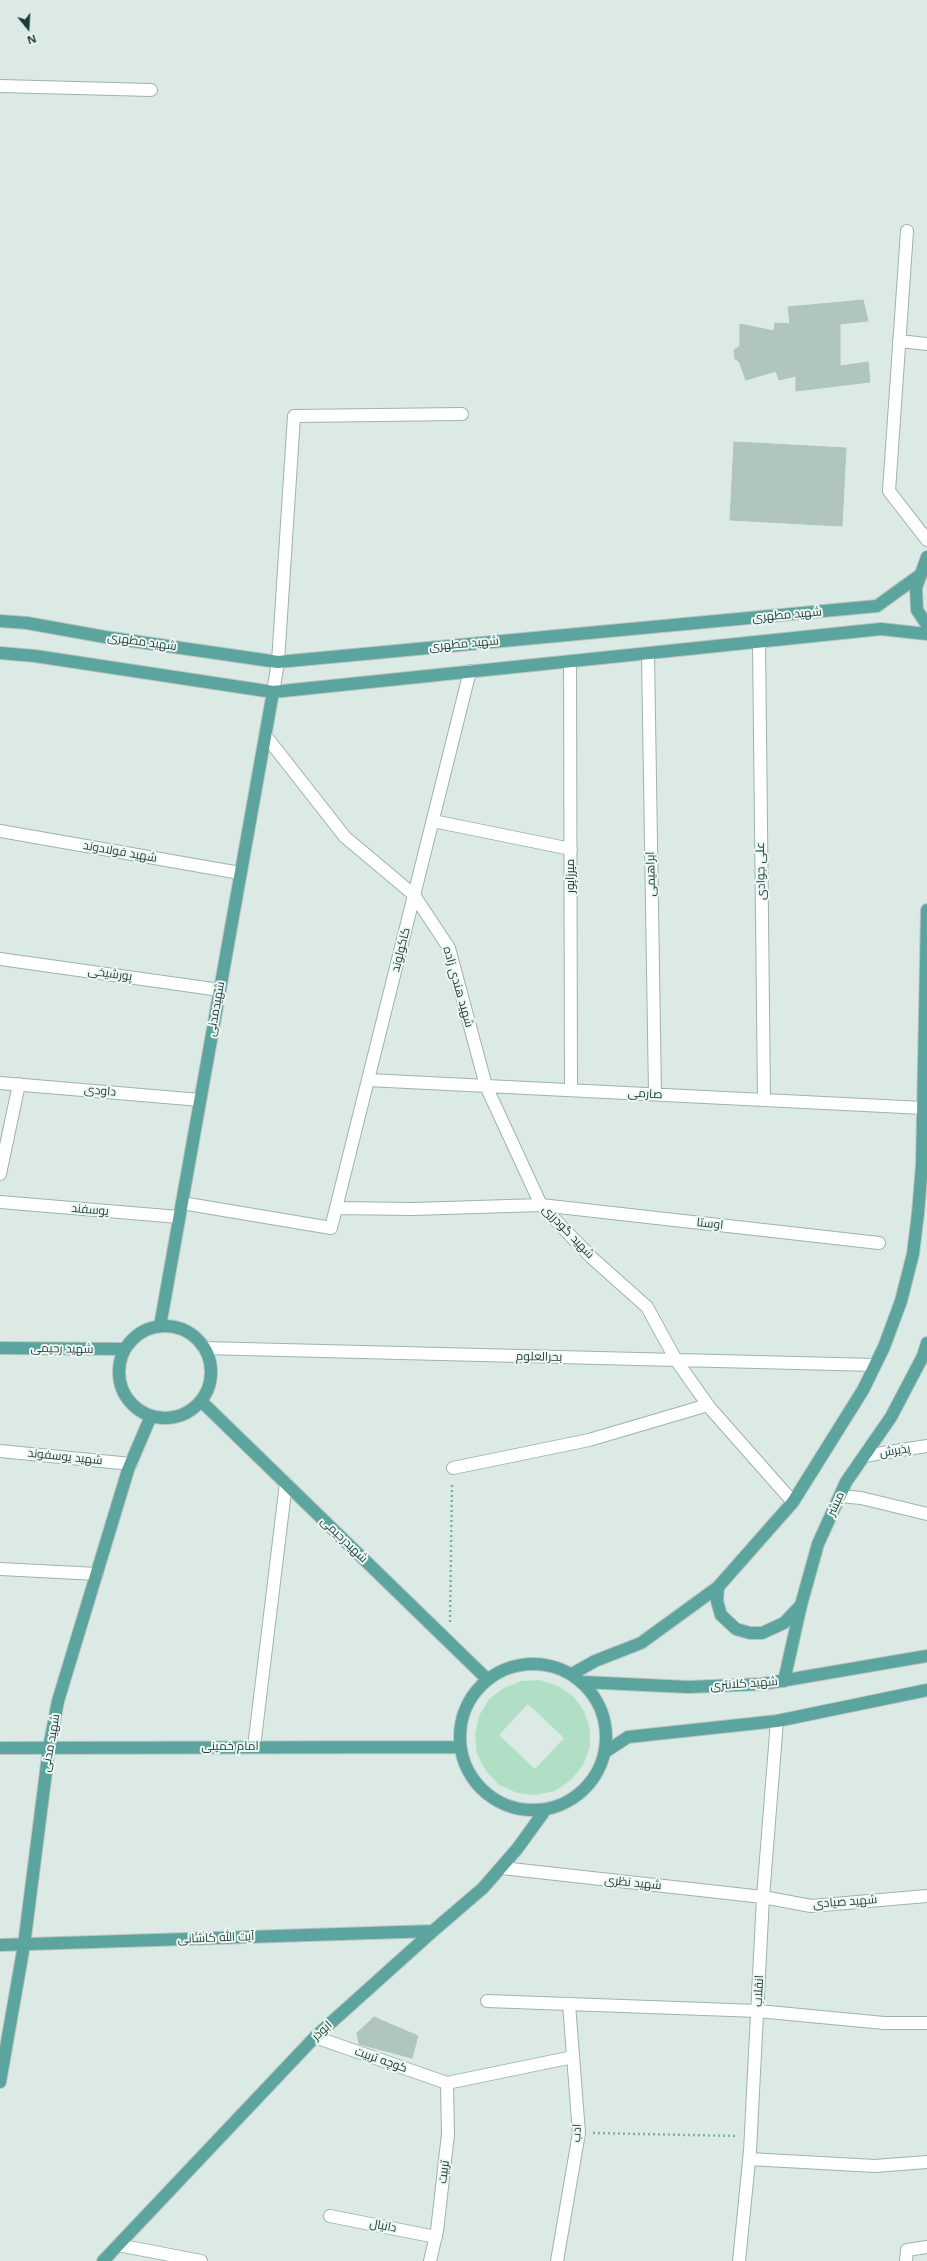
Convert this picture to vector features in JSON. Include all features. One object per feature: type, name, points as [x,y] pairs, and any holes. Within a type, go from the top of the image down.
[{"type":"main road","points":[[927,556],[916,588],[917,610],[927,625]]},
{"type":"main road","name":"شهید مطهری","points":[[0,621],[27,623],[105,637],[278,662],[877,606],[920,575]]},
{"type":"main road","name":"شهید مطهری","points":[[0,653],[35,656],[273,692],[882,629],[927,634]]},
{"type":"main road","name":"شهیدمدنی","points":[[160,1326],[273,692]]},
{"type":"main road","points":[[572,1674],[595,1661],[641,1643],[718,1588],[793,1502],[863,1390],[875,1365],[901,1301],[913,1254],[922,1164],[927,910]]},
{"type":"main road","points":[[160,1326],[173,1327],[186,1331],[196,1338],[204,1348],[210,1362],[211,1375],[208,1389],[201,1401],[191,1410],[178,1416],[165,1419],[151,1416],[138,1410],[128,1401],[118,1376],[124,1349],[134,1338],[146,1330],[160,1326]]},
{"type":"main road","name":"مبشر","points":[[784,1681],[801,1605],[818,1544],[846,1482],[891,1417],[927,1344]]},
{"type":"main road","name":"شهید رحیمی","points":[[0,1348],[124,1349]]},
{"type":"main road","name":"شهیدرحیمی","points":[[201,1401],[487,1679]]},
{"type":"main road","name":"شهید مدنی","points":[[0,2082],[24,1945],[49,1748],[58,1701],[131,1464],[151,1416]]},
{"type":"main road","points":[[718,1588],[717,1601],[721,1615],[736,1629],[750,1633],[762,1633],[784,1623],[801,1605]]},
{"type":"main road","name":"شهید کلانتری","points":[[582,1682],[688,1687],[763,1684],[927,1656]]},
{"type":"main road","points":[[529,1663],[551,1665],[572,1674],[582,1682],[595,1697],[603,1714],[607,1733],[605,1752],[598,1772],[584,1789],[567,1802],[546,1809],[523,1810],[500,1803],[480,1789],[467,1770],[460,1747],[460,1722],[470,1698],[487,1679],[507,1668],[529,1663]]},
{"type":"main road","points":[[605,1752],[628,1738],[777,1721],[927,1690]]},
{"type":"main road","name":"امام خمینی","points":[[0,1748],[460,1747]]},
{"type":"main road","name":"ابوذر","points":[[103,2261],[315,2037],[483,1888],[502,1868],[546,1809]]},
{"type":"main road","name":"آیت الله کاشانی","points":[[0,1945],[433,1931]]},
{"type":"street","points":[[0,86],[151,90]]},
{"type":"street","points":[[907,231],[889,491],[927,540]]},
{"type":"street","points":[[899,341],[927,344]]},
{"type":"street","points":[[273,692],[278,662],[294,416],[462,414]]},
{"type":"street","name":"علی جوادی","points":[[759,642],[764,1100]]},
{"type":"street","name":"ابراهیمی","points":[[648,654],[655,1094]]},
{"type":"street","name":"میرزاپور","points":[[570,662],[571,1090]]},
{"type":"street","name":"کاکولوند","points":[[182,1204],[331,1228],[470,671]]},
{"type":"street","name":"شهید هندی زاده","points":[[265,735],[345,837],[414,895],[449,948],[486,1086]]},
{"type":"street","points":[[432,821],[571,849]]},
{"type":"street","name":"شهید فولادوند","points":[[0,831],[240,873]]},
{"type":"street","name":"پورشیخی","points":[[0,959],[220,990]]},
{"type":"street","name":"صارمی","points":[[368,1080],[923,1108]]},
{"type":"street","name":"داودی","points":[[0,1083],[200,1100]]},
{"type":"street","points":[[0,1174],[19,1084]]},
{"type":"street","name":"شهید گودرزی","points":[[486,1086],[541,1205],[591,1257],[647,1307],[676,1360],[708,1405],[793,1502]]},
{"type":"street","name":"یوسفند","points":[[0,1202],[179,1217]]},
{"type":"street","name":"اوستا","points":[[336,1208],[413,1209],[541,1205],[879,1243]]},
{"type":"street","name":"بحرالعلوم","points":[[204,1348],[875,1365]]},
{"type":"street","points":[[453,1468],[590,1440],[708,1405]]},
{"type":"street","name":"پذیرش","points":[[864,1456],[927,1446]]},
{"type":"street","name":"شهید یوسفوند","points":[[0,1451],[131,1464]]},
{"type":"street","points":[[254,1747],[286,1483]]},
{"type":"street","points":[[840,1496],[861,1498],[927,1514]]},
{"type":"street","points":[[0,1569],[97,1574]]},
{"type":"street","name":"انقلاب","points":[[739,2261],[751,2136],[763,1897],[777,1721]]},
{"type":"street","name":"شهید نظری","points":[[502,1868],[763,1897]]},
{"type":"street","name":"شهید صیادی","points":[[763,1897],[811,1906],[927,1896]]},
{"type":"street","points":[[487,2001],[758,2011],[884,2023],[927,2023]]},
{"type":"street","name":"ادب","points":[[558,2261],[579,2132],[569,2004]]},
{"type":"street","name":"کوچه تربیت","points":[[315,2037],[447,2083]]},
{"type":"street","points":[[447,2083],[573,2057]]},
{"type":"street","name":"تربیت","points":[[430,2261],[436,2237],[448,2134],[447,2083]]},
{"type":"street","points":[[749,2159],[875,2166],[927,2162]]},
{"type":"street","name":"دانیال","points":[[330,2216],[436,2237]]},
{"type":"street","points":[[118,2245],[201,2261]]},
{"type":"street","points":[[906,2255],[927,2247]]},
{"type":"path","points":[[449,1642],[453,1468]]},
{"type":"path","points":[[579,2132],[751,2136]]},
{"type":"green space","points":[[540,1680],[558,1686],[573,1696],[584,1711],[590,1729],[590,1747],[583,1765],[571,1780],[555,1791],[536,1795],[517,1793],[499,1785],[486,1771],[477,1754],[475,1735],[479,1716],[489,1699],[504,1688],[521,1681]],"holes":[[[528,1704],[564,1738],[535,1769],[499,1735]]]},
{"type":"building","points":[[863,300],[868,321],[840,324],[840,366],[868,362],[870,382],[796,391],[796,376],[779,380],[776,371],[746,380],[739,361],[735,359],[734,350],[740,346],[740,324],[774,331],[775,323],[790,324],[788,307]]},
{"type":"building","points":[[734,442],[846,448],[842,526],[730,520]]},
{"type":"building","points":[[374,2017],[418,2036],[412,2058],[359,2044],[357,2033]]}]
